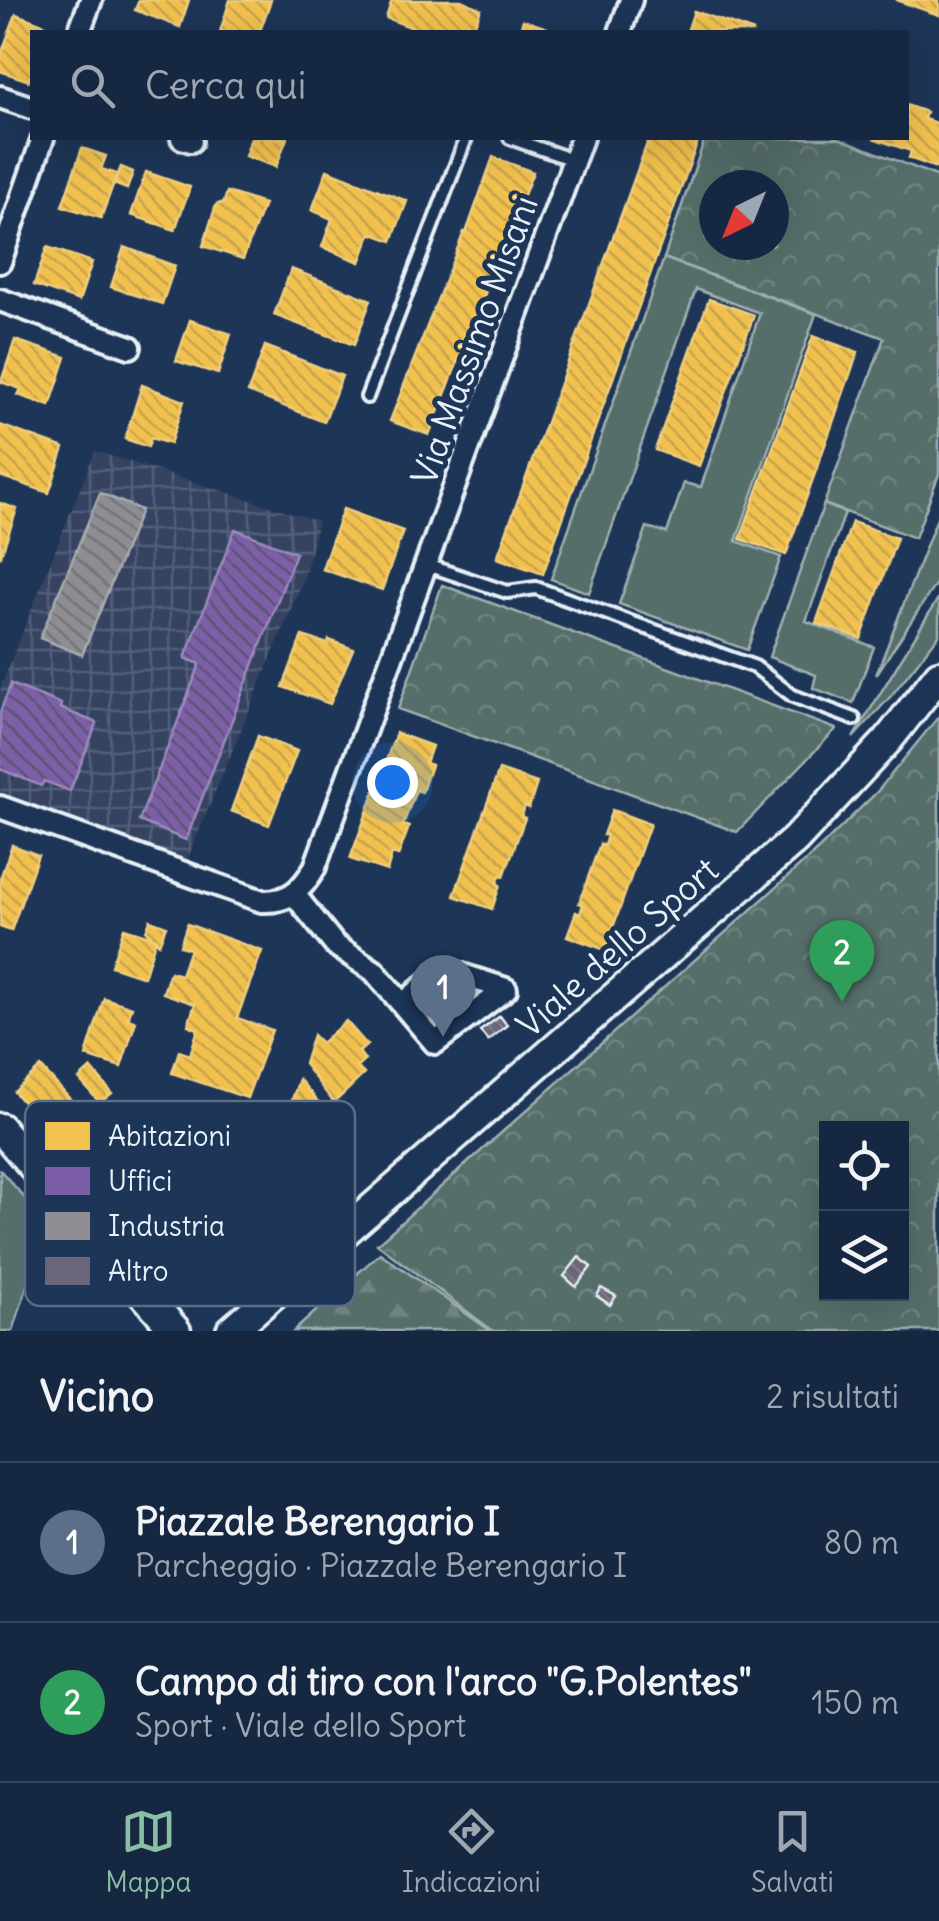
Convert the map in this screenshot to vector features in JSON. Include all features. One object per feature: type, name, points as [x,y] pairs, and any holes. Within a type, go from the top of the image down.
[{"type":"street","points":[[80,30],[90,0]]},
{"type":"street","points":[[621,30],[632,0]]},
{"type":"street","points":[[0,97],[30,107]]},
{"type":"street","points":[[0,262],[42,140]]},
{"type":"street","name":"Via Massimo Misani","points":[[294,894],[315,867],[581,140]]},
{"type":"street","points":[[0,300],[130,347]]},
{"type":"street","name":"Viale dello Sport","points":[[355,1223],[795,840],[888,740],[939,675]]},
{"type":"street","points":[[0,807],[250,898],[276,902],[294,894],[335,944],[374,971],[435,1043],[506,989],[444,969],[402,1004]]},
{"type":"street","points":[[0,1128],[25,1157]]},
{"type":"street","points":[[155,1306],[171,1325]]},
{"type":"street","name":"Viale dello Sport","points":[[231,1331],[260,1306]]},
{"type":"lane","points":[[367,398],[465,140]]},
{"type":"lane","points":[[516,140],[574,160]]},
{"type":"lane","points":[[427,565],[508,592],[536,588],[755,667],[793,696],[854,719]]},
{"type":"shaded area","points":[[95,451],[318,521],[304,578],[185,865],[0,797],[0,688]]},
{"type":"green space","points":[[704,140],[844,140],[939,177],[939,474],[915,538],[824,504],[884,338],[664,258]]},
{"type":"green space","points":[[664,258],[816,314],[736,541],[781,557],[747,650],[619,604],[647,527],[667,533],[684,483],[701,487],[760,313],[696,289],[589,593],[551,579]]},
{"type":"green space","points":[[824,504],[845,513],[806,621],[874,647],[853,703],[813,688],[816,675],[769,657]]},
{"type":"green space","points":[[939,513],[939,579],[876,675]]},
{"type":"green space","points":[[442,585],[836,729],[737,832],[398,709]]},
{"type":"green space","points":[[939,597],[939,635],[853,738]]},
{"type":"green space","points":[[939,716],[939,1331],[493,1331],[377,1244],[820,848],[877,792]]},
{"type":"green space","points":[[0,1170],[25,1198],[25,1293],[13,1331],[0,1331]]},
{"type":"green space","points":[[380,1253],[491,1331],[294,1331],[322,1306],[355,1306],[355,1276]]},
{"type":"building: Abitazioni","points":[[139,0],[189,0],[180,27],[135,10]]},
{"type":"building: Abitazioni","points":[[230,0],[271,0],[260,30],[221,30]]},
{"type":"building: Abitazioni","points":[[392,0],[461,0],[481,9],[473,30],[419,30],[386,18]]},
{"type":"building: Abitazioni","points":[[896,0],[939,0],[939,15]]},
{"type":"building: Abitazioni","points":[[694,11],[748,30],[688,30]]},
{"type":"building: Abitazioni","points":[[16,14],[48,26],[47,30],[30,30],[29,81],[0,71],[0,57]]},
{"type":"building: Abitazioni","points":[[523,20],[553,30],[520,30]]},
{"type":"building: Abitazioni","points":[[909,106],[926,112],[924,119],[939,124],[939,169],[909,158],[911,151],[879,140],[909,140]]},
{"type":"building: Abitazioni","points":[[250,140],[286,140],[276,167],[245,156]]},
{"type":"building: Abitazioni","points":[[648,140],[698,140],[543,574],[497,558]]},
{"type":"building: Abitazioni","points":[[82,148],[106,156],[101,169],[117,174],[101,218],[62,206]]},
{"type":"building: Abitazioni","points":[[493,157],[533,172],[429,435],[390,421]]},
{"type":"building: Abitazioni","points":[[121,167],[133,172],[127,189],[114,184]]},
{"type":"building: Abitazioni","points":[[327,170],[407,201],[392,241],[371,233],[360,262],[322,247],[332,219],[312,210]]},
{"type":"building: Abitazioni","points":[[146,172],[190,187],[175,230],[131,215]]},
{"type":"building: Abitazioni","points":[[227,192],[264,204],[243,259],[203,246],[216,205],[224,202]]},
{"type":"building: Abitazioni","points":[[47,247],[92,262],[79,301],[34,285]]},
{"type":"building: Abitazioni","points":[[124,247],[175,266],[162,304],[111,287]]},
{"type":"building: Abitazioni","points":[[291,269],[371,300],[354,345],[274,315]]},
{"type":"building: Abitazioni","points":[[709,299],[754,315],[699,466],[655,450]]},
{"type":"building: Abitazioni","points":[[190,320],[231,334],[218,374],[176,361]]},
{"type":"building: Abitazioni","points":[[813,336],[858,352],[786,555],[740,539]]},
{"type":"building: Abitazioni","points":[[15,340],[66,357],[50,406],[18,395],[21,389],[1,382]]},
{"type":"building: Abitazioni","points":[[265,346],[342,376],[324,422],[248,392]]},
{"type":"building: Abitazioni","points":[[142,385],[184,401],[170,444],[151,438],[148,447],[125,439]]},
{"type":"building: Abitazioni","points":[[0,425],[64,448],[49,493],[0,476]]},
{"type":"building: Abitazioni","points":[[0,503],[17,509],[0,558]]},
{"type":"building: Abitazioni","points":[[343,509],[403,531],[382,590],[322,569]]},
{"type":"building: Abitazioni","points":[[852,522],[897,538],[861,639],[816,623]]},
{"type":"building: Abitazioni","points":[[302,636],[353,649],[330,704],[283,687]]},
{"type":"building: Abitazioni","points":[[396,733],[432,746],[426,763],[431,765],[422,792],[416,790],[403,825],[409,827],[398,856],[392,854],[387,871],[350,859]]},
{"type":"building: Abitazioni","points":[[258,736],[297,751],[269,825],[231,811]]},
{"type":"building: Abitazioni","points":[[499,770],[537,783],[529,808],[525,806],[521,816],[525,818],[504,876],[500,875],[492,909],[454,896]]},
{"type":"building: Abitazioni","points":[[612,810],[650,824],[605,950],[567,936],[576,912],[580,914],[583,904],[579,903],[600,844],[604,846],[607,835],[603,835]]},
{"type":"building: Abitazioni","points":[[12,845],[38,855],[11,931],[0,927],[0,879]]},
{"type":"building: Abitazioni","points":[[150,920],[166,926],[159,944],[146,931]]},
{"type":"building: Abitazioni","points":[[187,924],[262,951],[237,1018],[272,1030],[247,1098],[172,1073],[179,1051],[190,1055],[198,1029],[188,1025],[195,1004],[163,993],[170,972],[181,975],[190,949],[180,946]]},
{"type":"building: Abitazioni","points":[[124,928],[156,938],[144,977],[111,966]]},
{"type":"building: Abitazioni","points":[[104,998],[132,1007],[128,1018],[136,1021],[121,1067],[86,1056]]},
{"type":"building: Abitazioni","points":[[346,1021],[367,1045],[359,1052],[365,1060],[357,1067],[364,1074],[336,1101],[304,1064],[313,1035],[321,1043]]},
{"type":"building: Abitazioni","points":[[41,1067],[72,1101],[25,1101],[25,1104],[14,1092]]},
{"type":"building: Abitazioni","points":[[91,1068],[112,1093],[98,1101],[79,1079]]},
{"type":"building: Abitazioni","points":[[299,1079],[317,1101],[292,1101]]},
{"type":"building: Uffici","points":[[235,529],[296,553],[186,840],[139,821],[200,664],[185,658]]},
{"type":"building: Uffici","points":[[11,684],[97,723],[70,791],[44,781],[41,786],[0,769],[0,712]]},
{"type":"building: Industria","points":[[100,493],[141,510],[82,655],[40,638]]},
{"type":"building: Altro","points":[[500,1016],[507,1025],[488,1041],[480,1031]]},
{"type":"building: Altro","points":[[579,1257],[591,1267],[576,1287],[564,1276]]},
{"type":"building: Altro","points":[[601,1288],[616,1296],[610,1305],[597,1296]]},
{"type":"place","name":"Campo di tiro con l'arco \"G.Polentes\"","points":[[842,1002]]},
{"type":"place","name":"Piazzale Berengario I","points":[[443,1037]]}]
